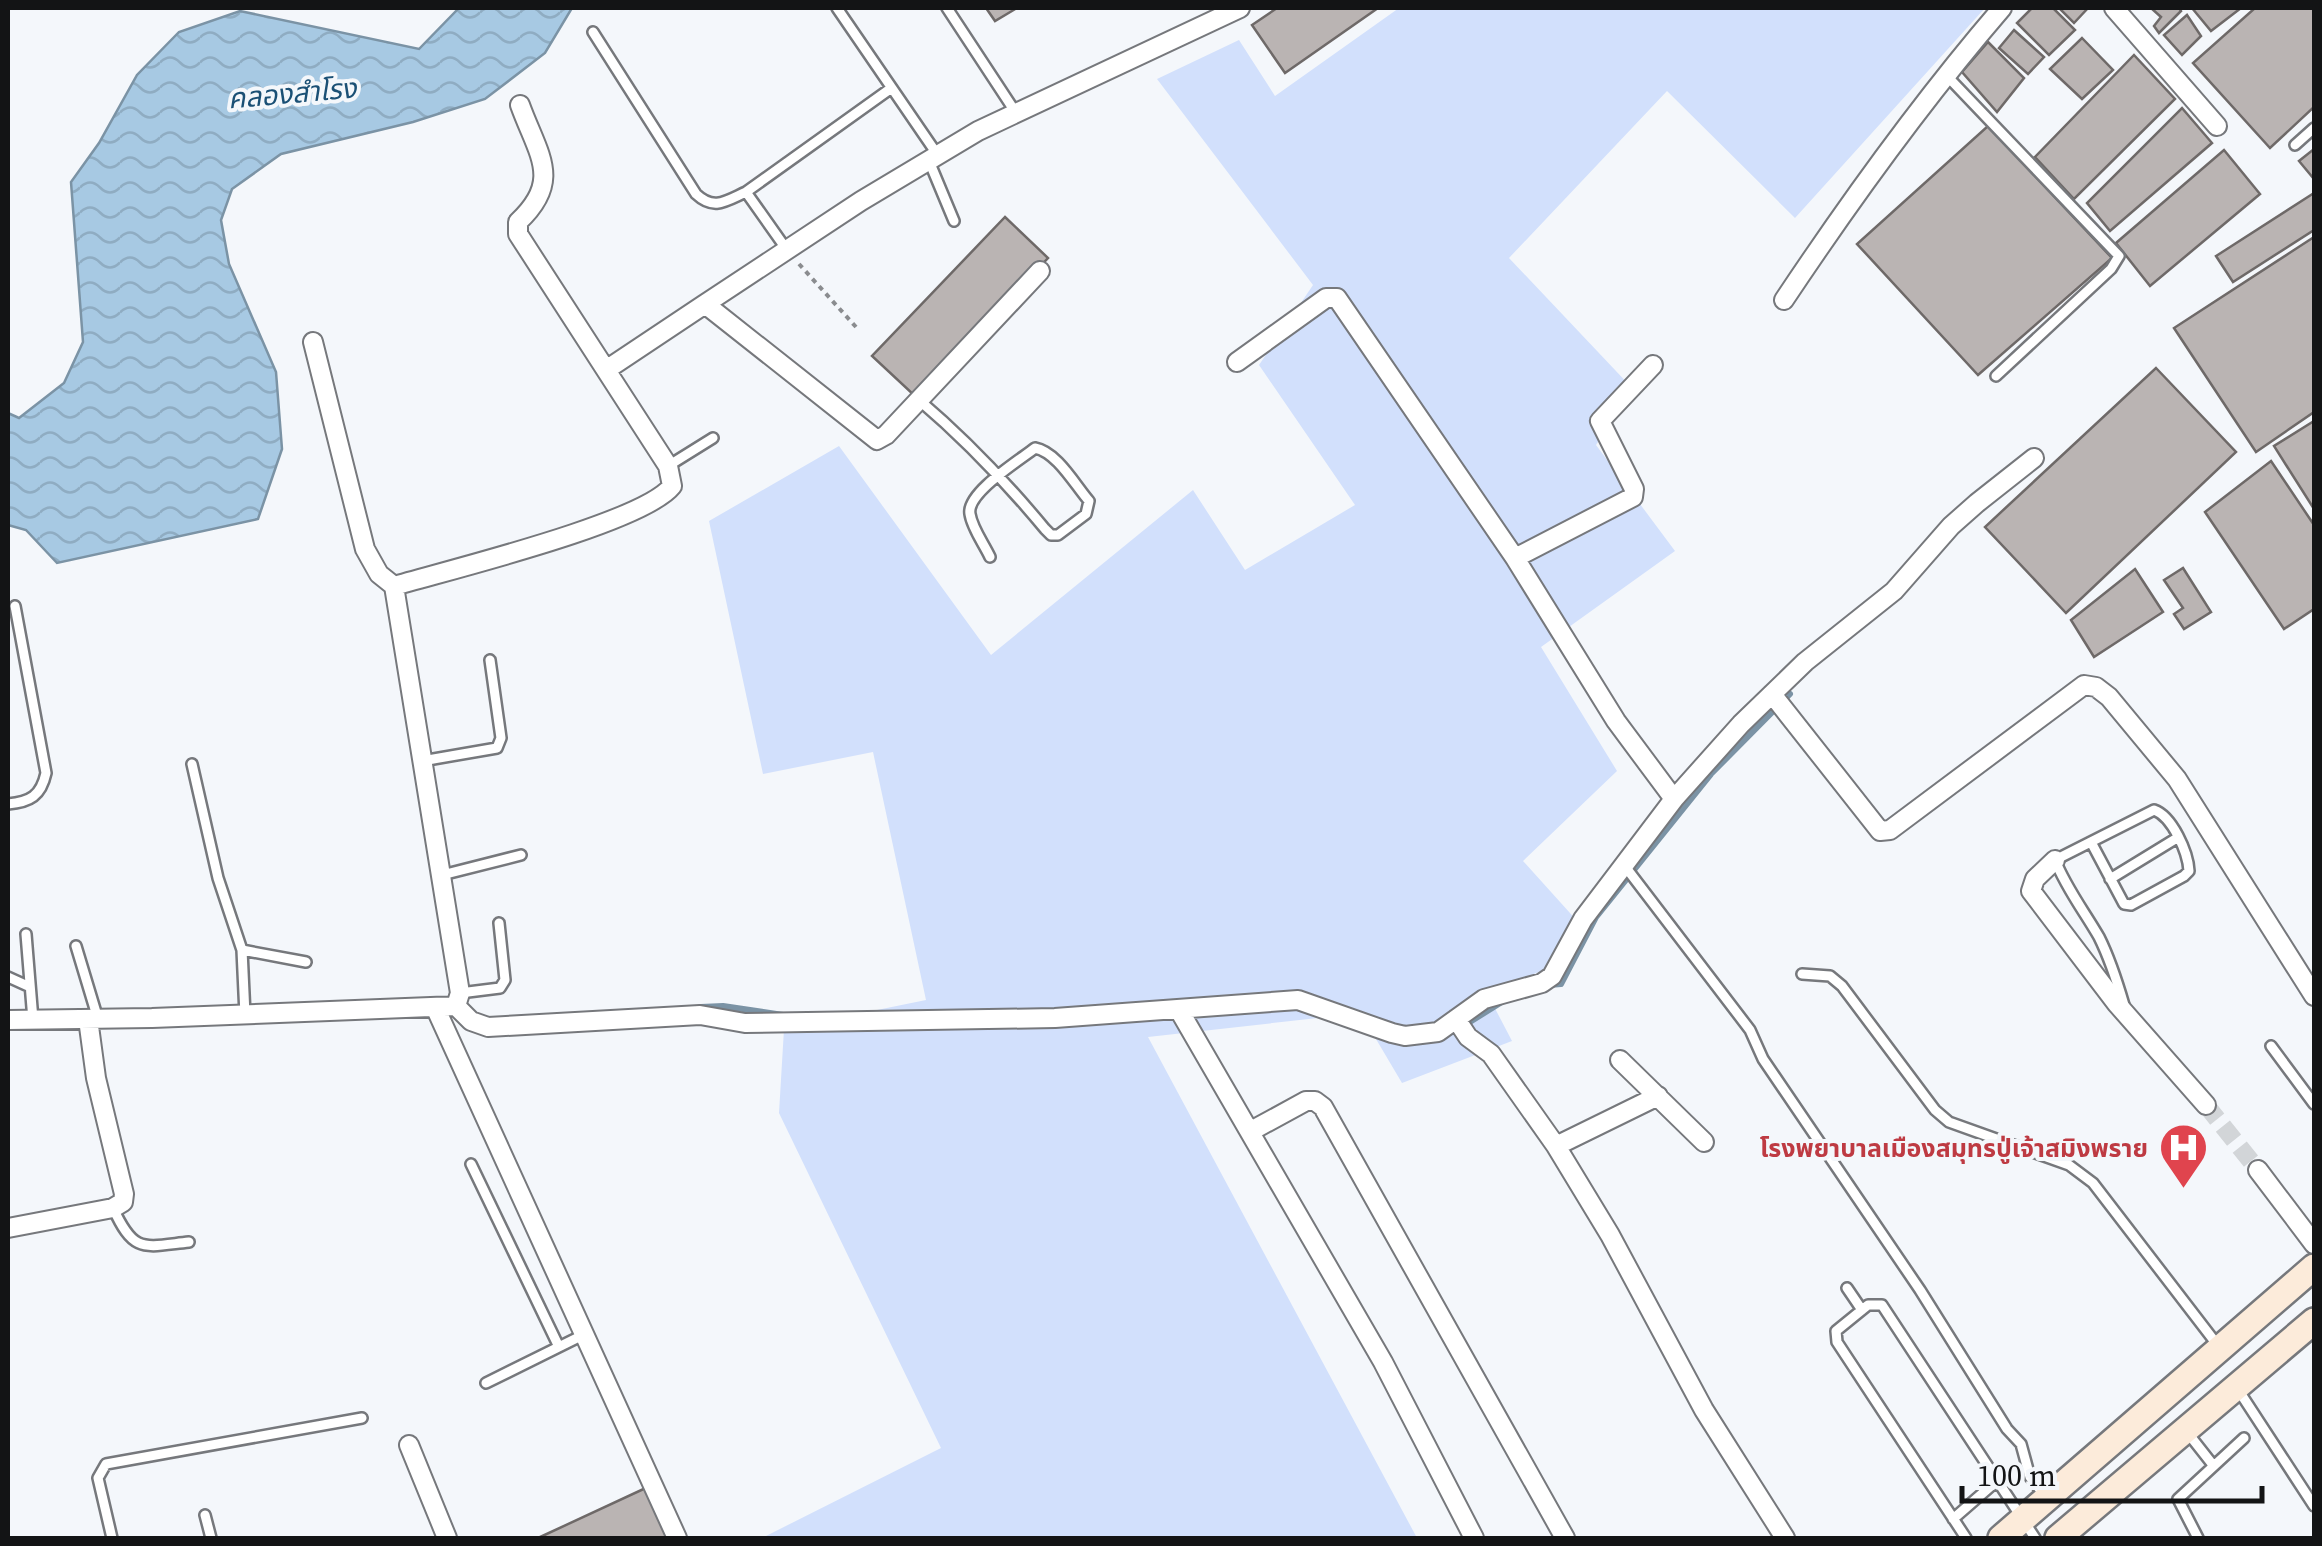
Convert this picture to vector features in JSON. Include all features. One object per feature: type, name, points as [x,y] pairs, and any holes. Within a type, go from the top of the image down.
[{"type":"main road","points":[[2001,1538],[2029,1529],[2048,1499],[2314,1267]]},
{"type":"main road","points":[[2058,1538],[2314,1321]]},
{"type":"street","points":[[606,370],[861,201],[978,131],[1240,8]]},
{"type":"street","points":[[1784,300],[1849,200],[2002,8]]},
{"type":"street","points":[[2114,8],[2217,126]]},
{"type":"street","points":[[394,586],[581,531],[626,514],[666,494],[672,486],[668,466],[518,234],[518,222],[537,204],[544,180],[520,105]]},
{"type":"street","points":[[704,304],[877,440],[886,435],[1040,271]]},
{"type":"street","points":[[1237,362],[1326,298],[1337,298],[1515,558],[1616,721],[1674,799]]},
{"type":"street","points":[[313,342],[364,549],[379,574],[394,586],[442,875],[458,999],[472,1022],[488,1026],[700,1014],[744,1023],[1185,1019],[1298,1000],[1406,1036],[1461,1026],[1484,999],[1542,983],[1552,976],[1584,920],[1629,872],[1674,799],[1777,699],[1805,662],[1894,591],[1951,526],[2034,458]]},
{"type":"street","points":[[1515,558],[1633,497],[1634,489],[1600,422],[1653,365]]},
{"type":"street","points":[[1777,699],[1873,825],[1890,830],[2084,685],[2096,687],[2109,697],[2177,779],[2314,996]]},
{"type":"street","points":[[2055,860],[2035,879],[2031,890],[2126,1014],[2206,1105]]},
{"type":"street","points":[[8,1020],[435,1007],[458,999]]},
{"type":"street","points":[[435,1007],[677,1538]]},
{"type":"street","points":[[8,1228],[113,1208],[124,1202],[96,1078],[93,1019]]},
{"type":"street","points":[[1185,1019],[1383,1362],[1474,1538]]},
{"type":"street","points":[[1461,1026],[1491,1054],[1556,1146],[1626,1262],[1704,1410],[1782,1537]]},
{"type":"street","points":[[1620,1060],[1704,1142]]},
{"type":"street","points":[[1556,1146],[1658,1096]]},
{"type":"street","points":[[1251,1131],[1306,1101],[1316,1100],[1323,1107],[1565,1538]]},
{"type":"street","points":[[2258,1170],[2314,1244]]},
{"type":"street","points":[[409,1444],[447,1538]]},
{"type":"lane","points":[[837,8],[934,159],[954,221]]},
{"type":"lane","points":[[947,8],[1016,113]]},
{"type":"lane","points":[[593,32],[706,204],[716,205],[746,192],[890,89]]},
{"type":"lane","points":[[1946,74],[2118,256],[2111,268],[1996,376]]},
{"type":"lane","points":[[2295,144],[2314,128]]},
{"type":"lane","points":[[746,192],[787,250]]},
{"type":"lane","points":[[919,400],[967,441],[1000,475],[1051,535],[1058,536],[1090,508],[1090,501],[1042,448],[1036,448],[1000,475],[969,504],[970,515],[990,557]]},
{"type":"lane","points":[[668,466],[713,438]]},
{"type":"lane","points":[[8,804],[36,796],[43,788],[46,773],[15,606]]},
{"type":"lane","points":[[422,761],[497,748],[501,738],[490,660]]},
{"type":"lane","points":[[192,764],[218,878],[242,950],[246,1015]]},
{"type":"lane","points":[[2091,842],[2120,902],[2132,904],[2184,876],[2189,863],[2168,818],[2154,810],[2055,860],[2115,973],[2126,1014]]},
{"type":"lane","points":[[2110,879],[2177,838]]},
{"type":"lane","points":[[442,875],[521,854]]},
{"type":"lane","points":[[1629,872],[1750,1030],[1763,1059],[2021,1444],[2030,1477],[2048,1499]]},
{"type":"lane","points":[[458,999],[500,988],[504,980],[499,923]]},
{"type":"lane","points":[[26,934],[33,1020]]},
{"type":"lane","points":[[76,946],[93,1019]]},
{"type":"lane","points":[[242,950],[306,962]]},
{"type":"lane","points":[[1802,974],[1830,976],[1842,986],[1935,1110],[1949,1122],[2069,1164],[2094,1182],[2221,1349]]},
{"type":"lane","points":[[8,978],[30,987]]},
{"type":"lane","points":[[2272,1046],[2314,1104]]},
{"type":"lane","points":[[471,1164],[559,1347]]},
{"type":"lane","points":[[113,1208],[126,1236],[133,1241],[156,1246],[190,1242]]},
{"type":"lane","points":[[1848,1288],[1862,1310]]},
{"type":"lane","points":[[1966,1538],[1837,1342],[1836,1331],[1868,1305],[1882,1305],[2029,1529]]},
{"type":"lane","points":[[486,1383],[583,1335]]},
{"type":"lane","points":[[2236,1387],[2314,1506]]},
{"type":"lane","points":[[112,1538],[98,1478],[106,1464],[362,1418]]},
{"type":"lane","points":[[2185,1430],[2213,1465]]},
{"type":"lane","points":[[2198,1538],[2178,1499],[2244,1438]]},
{"type":"lane","points":[[1953,1519],[1999,1479]]},
{"type":"lane","points":[[205,1515],[211,1538]]},
{"type":"path","points":[[787,250],[856,327]]},
{"type":"shaded area","points":[[1399,8],[1985,8],[1795,218],[1667,91],[1509,258],[1633,389],[1596,445],[1675,551],[1541,647],[1617,771],[1523,861],[1588,933],[1545,969],[1488,995],[1512,1041],[1402,1083],[1373,1034],[1327,1017],[1148,1037],[1417,1538],[762,1538],[941,1448],[779,1113],[784,1029],[926,1000],[873,752],[763,774],[709,521],[839,446],[991,655],[1193,490],[1245,570],[1355,505],[1259,365],[1313,285],[1157,79],[1239,40],[1275,96]]},
{"type":"water","name":"คลองสำโรง","points":[[459,8],[572,8],[545,53],[485,99],[413,122],[281,154],[232,189],[221,220],[229,264],[276,372],[282,449],[258,519],[57,563],[26,530],[8,525],[8,413],[19,418],[64,383],[83,342],[71,182],[99,143],[137,75],[179,32],[240,11],[419,49]]},
{"type":"building","points":[[986,8],[1017,8],[995,21]]},
{"type":"building","points":[[1277,8],[1378,8],[1285,73],[1252,25]]},
{"type":"building","points":[[2032,8],[2053,8],[2075,30],[2049,55],[2017,23]]},
{"type":"building","points":[[2059,8],[2088,8],[2074,23]]},
{"type":"building","points":[[2151,8],[2181,11],[2159,33],[2154,26],[2161,17]]},
{"type":"building","points":[[2192,8],[2241,8],[2211,31]]},
{"type":"building","points":[[2255,8],[2314,8],[2314,107],[2270,148],[2193,63]]},
{"type":"building","points":[[2187,15],[2201,36],[2182,55],[2164,35]]},
{"type":"building","points":[[2014,30],[2044,57],[2028,74],[1999,48]]},
{"type":"building","points":[[2082,38],[2113,70],[2082,99],[2050,69]]},
{"type":"building","points":[[1988,42],[2024,78],[1997,112],[1962,72]]},
{"type":"building","points":[[2134,55],[2175,99],[2074,199],[2035,157]]},
{"type":"building","points":[[2182,108],[2212,143],[2110,231],[2087,203]]},
{"type":"building","points":[[1988,126],[2112,258],[1978,375],[1857,244]]},
{"type":"building","points":[[2314,149],[2314,179],[2299,161]]},
{"type":"building","points":[[2224,150],[2260,194],[2150,286],[2116,243]]},
{"type":"building","points":[[2314,193],[2314,230],[2233,282],[2216,256]]},
{"type":"building","points":[[1005,217],[1048,258],[916,397],[872,356]]},
{"type":"building","points":[[2314,237],[2314,412],[2256,452],[2174,328]]},
{"type":"building","points":[[2156,368],[2236,452],[2066,613],[1985,527]]},
{"type":"building","points":[[2314,421],[2314,509],[2274,446]]},
{"type":"building","points":[[2271,461],[2314,525],[2314,609],[2284,629],[2205,512]]},
{"type":"building","points":[[2183,568],[2211,612],[2184,629],[2174,614],[2183,608],[2164,580]]},
{"type":"building","points":[[2135,569],[2163,612],[2094,657],[2071,620]]},
{"type":"building","points":[[650,1486],[674,1538],[538,1538]]},
{"type":"waterway","points":[[1549,985],[1561,984],[1596,917],[1711,774],[1790,694]]},
{"type":"waterway","points":[[1465,1025],[1505,1000]]},
{"type":"waterway","points":[[701,1007],[723,1006],[783,1015]]},
{"type":"tunnel","points":[[2206,1105],[2258,1170]]},
{"type":"place","name":"โรงพยาบาลเมืองสมุทรปู่เจ้าสมิงพราย","points":[[2183,1190]]}]
